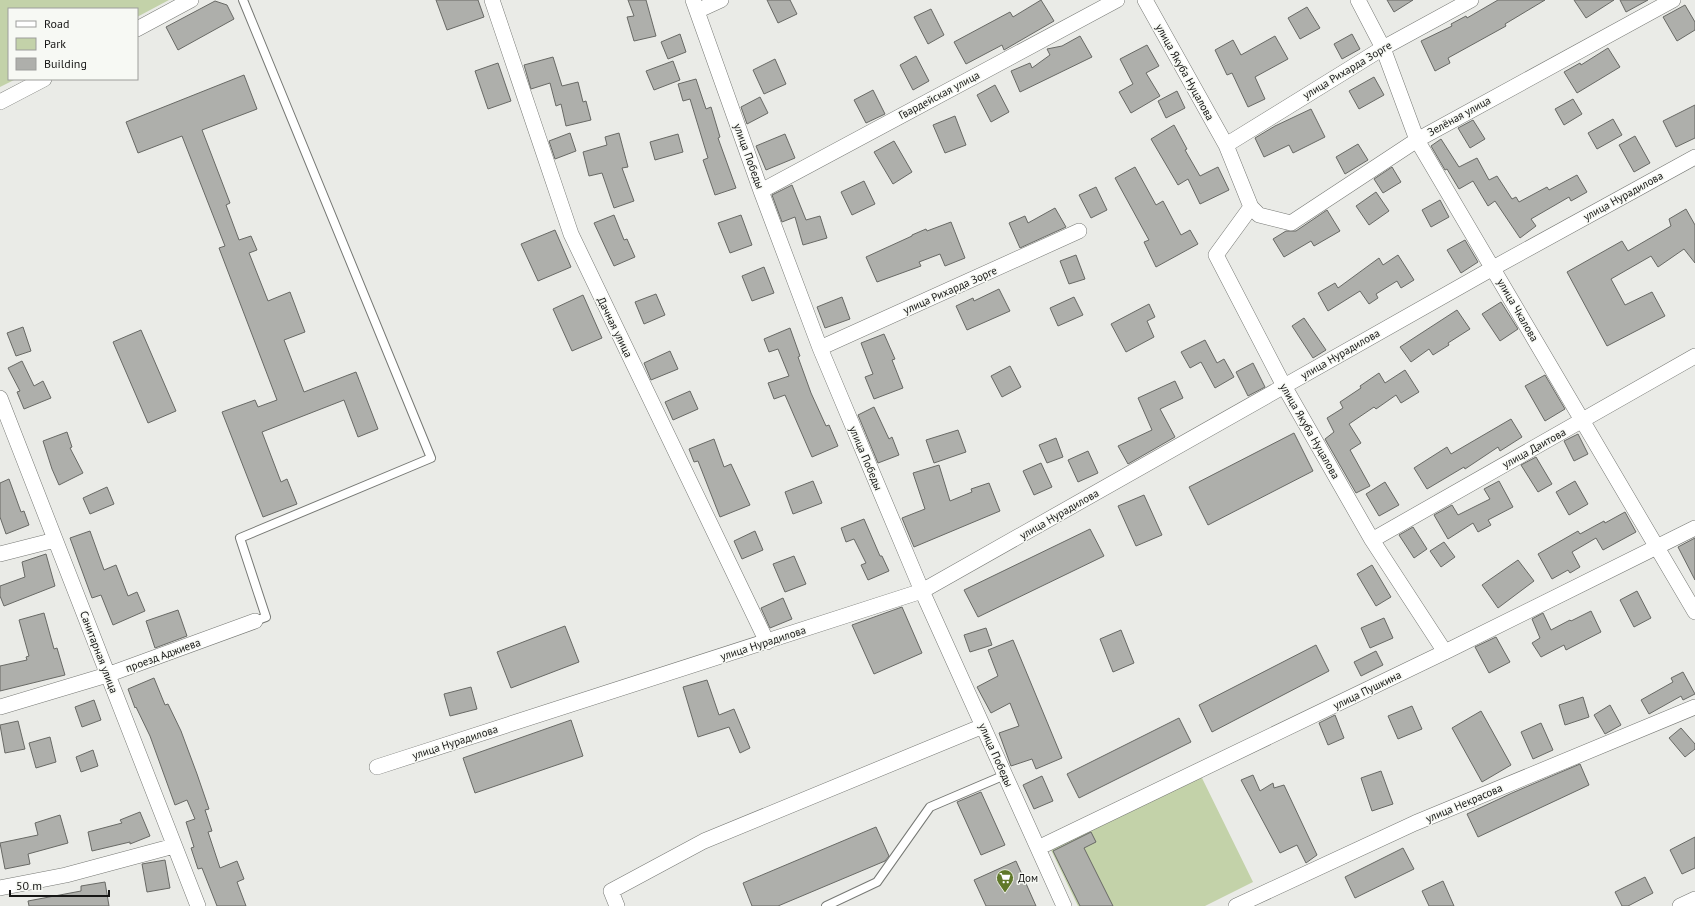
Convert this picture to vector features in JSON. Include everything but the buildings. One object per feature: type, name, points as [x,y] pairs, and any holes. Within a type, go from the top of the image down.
[{"type":"street","points":[[138,28],[191,0]]},
{"type":"street","name":"Дачная улица","points":[[492,0],[571,234],[766,642]]},
{"type":"street","points":[[695,6],[721,0]]},
{"type":"street","name":"Гвардейская улица","points":[[761,190],[1117,0]]},
{"type":"street","name":"улица Якуба Нуцалова","points":[[1145,0],[1226,145],[1251,207],[1216,255],[1284,386],[1372,540],[1445,652]]},
{"type":"street","name":"улица Чкалова","points":[[1358,0],[1383,48],[1416,140],[1695,612]]},
{"type":"street","name":"улица Рихарда Зорге","points":[[1226,145],[1383,48],[1471,0]]},
{"type":"street","name":"Зелёная улица","points":[[1251,207],[1259,215],[1291,223],[1416,140],[1673,0]]},
{"type":"street","name":"улица Победы","points":[[695,6],[820,348],[922,591],[1064,906]]},
{"type":"street","points":[[0,102],[42,80]]},
{"type":"street","name":"улица Нурадилова","points":[[377,767],[922,591],[1493,268],[1695,157]]},
{"type":"street","name":"улица Рихарда Зорге","points":[[820,348],[1080,231]]},
{"type":"street","name":"улица Даитова","points":[[1372,540],[1695,356]]},
{"type":"street","name":"Санитарная улица","points":[[0,398],[198,906]]},
{"type":"street","name":"улица Пушкина","points":[[1038,848],[1445,652],[1695,528]]},
{"type":"street","points":[[0,554],[55,540]]},
{"type":"street","name":"проезд Аджиева","points":[[0,707],[107,675],[255,621]]},
{"type":"street","name":"улица Некрасова","points":[[1236,906],[1416,823],[1695,708]]},
{"type":"street","points":[[617,906],[611,891],[704,841],[983,726]]},
{"type":"street","points":[[0,888],[66,875],[174,846]]},
{"type":"street","points":[[1680,906],[1695,899]]},
{"type":"lane","points":[[243,0],[431,458],[240,538],[266,617],[255,621]]},
{"type":"lane","points":[[826,906],[877,882],[930,807],[1005,775]]},
{"type":"green space","points":[[0,0],[169,0],[138,16],[138,8],[8,8],[8,80],[14,80],[0,87]]},
{"type":"green space","points":[[1201,776],[1253,882],[1205,906],[1078,906],[1051,850]]},
{"type":"place","name":"Дом","points":[[1005,893]]}]
